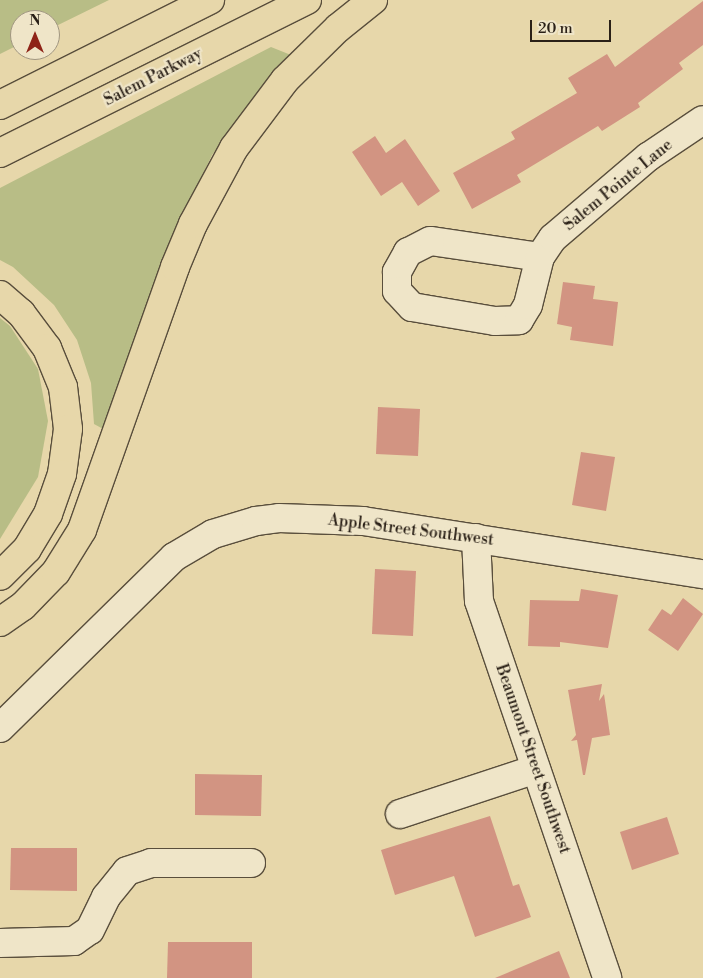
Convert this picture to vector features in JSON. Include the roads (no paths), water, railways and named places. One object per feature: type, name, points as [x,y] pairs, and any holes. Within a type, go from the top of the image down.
[{"type":"highway","points":[[146,32],[188,0]]},
{"type":"highway","points":[[0,105],[210,0]]},
{"type":"highway","name":"Salem Parkway","points":[[0,153],[307,0]]},
{"type":"highway","points":[[0,622],[23,606],[56,572],[82,530],[192,224],[234,148],[285,80],[331,34],[373,0]]},
{"type":"highway","points":[[0,295],[22,313],[47,348],[62,387],[68,430],[62,474],[48,514],[27,549],[0,576]]},
{"type":"street","name":"Salem Pointe Lane","points":[[540,257],[430,241],[408,252],[397,272],[397,292],[412,307],[496,321],[519,320],[528,305],[540,257],[553,238],[648,157],[703,120]]},
{"type":"street","name":"Apple Street Southwest","points":[[0,728],[174,557],[193,544],[234,526],[279,518],[326,518],[476,538],[703,574]]},
{"type":"street","name":"Beaumont Street Southwest","points":[[476,538],[479,601],[607,978]]},
{"type":"street","points":[[400,814],[536,769]]},
{"type":"street","points":[[0,942],[74,941],[90,930],[106,897],[127,871],[151,863],[251,863]]}]
